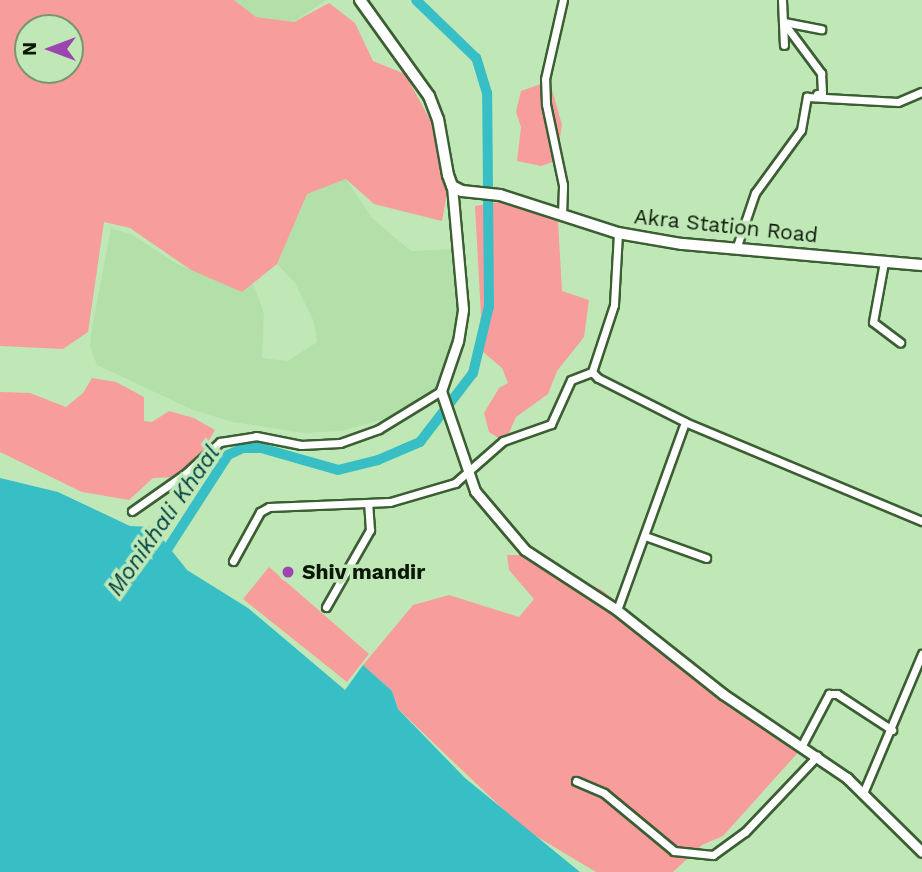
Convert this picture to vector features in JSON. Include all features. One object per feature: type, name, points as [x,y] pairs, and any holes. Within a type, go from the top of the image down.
[{"type":"main road","points":[[360,0],[429,96],[453,187]]},
{"type":"main road","name":"Akra Station Road","points":[[453,187],[480,196],[500,195],[618,233],[736,249],[922,265]]},
{"type":"street","points":[[562,215],[563,184],[546,104],[545,79],[563,0]]},
{"type":"street","points":[[782,0],[784,45]]},
{"type":"street","points":[[783,22],[821,29]]},
{"type":"street","points":[[736,249],[755,193],[801,131],[807,97],[822,94],[821,73],[783,22]]},
{"type":"street","points":[[817,94],[898,103],[922,92]]},
{"type":"street","points":[[453,187],[463,310],[458,341],[441,391],[442,404],[466,472],[492,514],[525,550],[617,610],[723,694],[802,745],[864,791],[922,852]]},
{"type":"street","points":[[592,372],[614,305],[618,233]]},
{"type":"street","points":[[884,262],[873,322],[900,342]]},
{"type":"street","points":[[592,372],[606,384],[685,422],[922,521]]},
{"type":"street","points":[[233,561],[264,508],[368,504],[424,495],[454,483],[503,441],[551,424],[571,380],[592,372]]},
{"type":"street","points":[[132,511],[186,474],[220,442],[256,436],[301,445],[340,443],[379,429],[441,391]]},
{"type":"street","points":[[617,610],[685,422]]},
{"type":"street","points":[[326,607],[370,530],[368,504]]},
{"type":"street","points":[[645,536],[706,558]]},
{"type":"street","points":[[864,791],[922,654]]},
{"type":"street","points":[[802,745],[829,694],[836,694],[892,730]]},
{"type":"street","points":[[576,780],[604,793],[674,851],[713,855],[744,832],[817,756]]},
{"type":"shaded area","points":[[0,0],[234,0],[256,17],[294,22],[329,3],[355,23],[373,61],[405,74],[434,127],[447,193],[442,221],[374,204],[346,179],[307,194],[277,264],[242,292],[191,270],[130,228],[104,222],[88,332],[63,349],[0,346]]},
{"type":"shaded area","points":[[234,0],[326,0],[293,22],[256,17]]},
{"type":"shaded area","points":[[541,84],[551,86],[562,125],[556,161],[541,166],[517,161],[521,127],[516,112],[521,91]]},
{"type":"shaded area","points":[[346,179],[372,218],[411,251],[457,249],[464,287],[453,367],[430,394],[384,419],[342,431],[304,433],[233,422],[193,410],[97,365],[90,347],[111,228],[131,234],[177,264],[241,291],[253,283],[264,313],[262,358],[288,361],[317,342],[314,322],[295,283],[277,264],[307,194]]},
{"type":"shaded area","points":[[499,202],[558,221],[562,291],[589,300],[584,337],[557,371],[548,394],[516,417],[509,433],[500,439],[489,432],[484,413],[499,388],[508,383],[502,368],[476,346],[481,316],[475,206]]},
{"type":"shaded area","points":[[92,378],[116,382],[144,397],[144,421],[152,422],[169,411],[194,418],[215,430],[199,458],[175,477],[153,478],[129,500],[82,492],[0,452],[0,392],[30,393],[66,407],[83,393]]},
{"type":"shaded area","points":[[507,555],[523,555],[602,590],[704,675],[803,747],[723,836],[702,845],[673,872],[596,872],[524,829],[398,709],[392,691],[363,665],[413,605],[449,595],[519,617],[534,599],[509,570]]},
{"type":"shaded area","points":[[269,567],[369,654],[347,682],[243,599]]},
{"type":"water","points":[[0,478],[58,492],[130,526],[153,527],[187,570],[248,608],[345,690],[363,665],[392,691],[398,709],[465,778],[580,872],[0,872]]},
{"type":"waterway","name":"Monikhali Khaal","points":[[161,559],[228,455],[243,448],[261,448],[338,470],[378,460],[420,442],[473,373],[489,306],[487,93],[476,58],[416,0]]},
{"type":"place","name":"Shiv mandir","points":[[288,572]]}]
